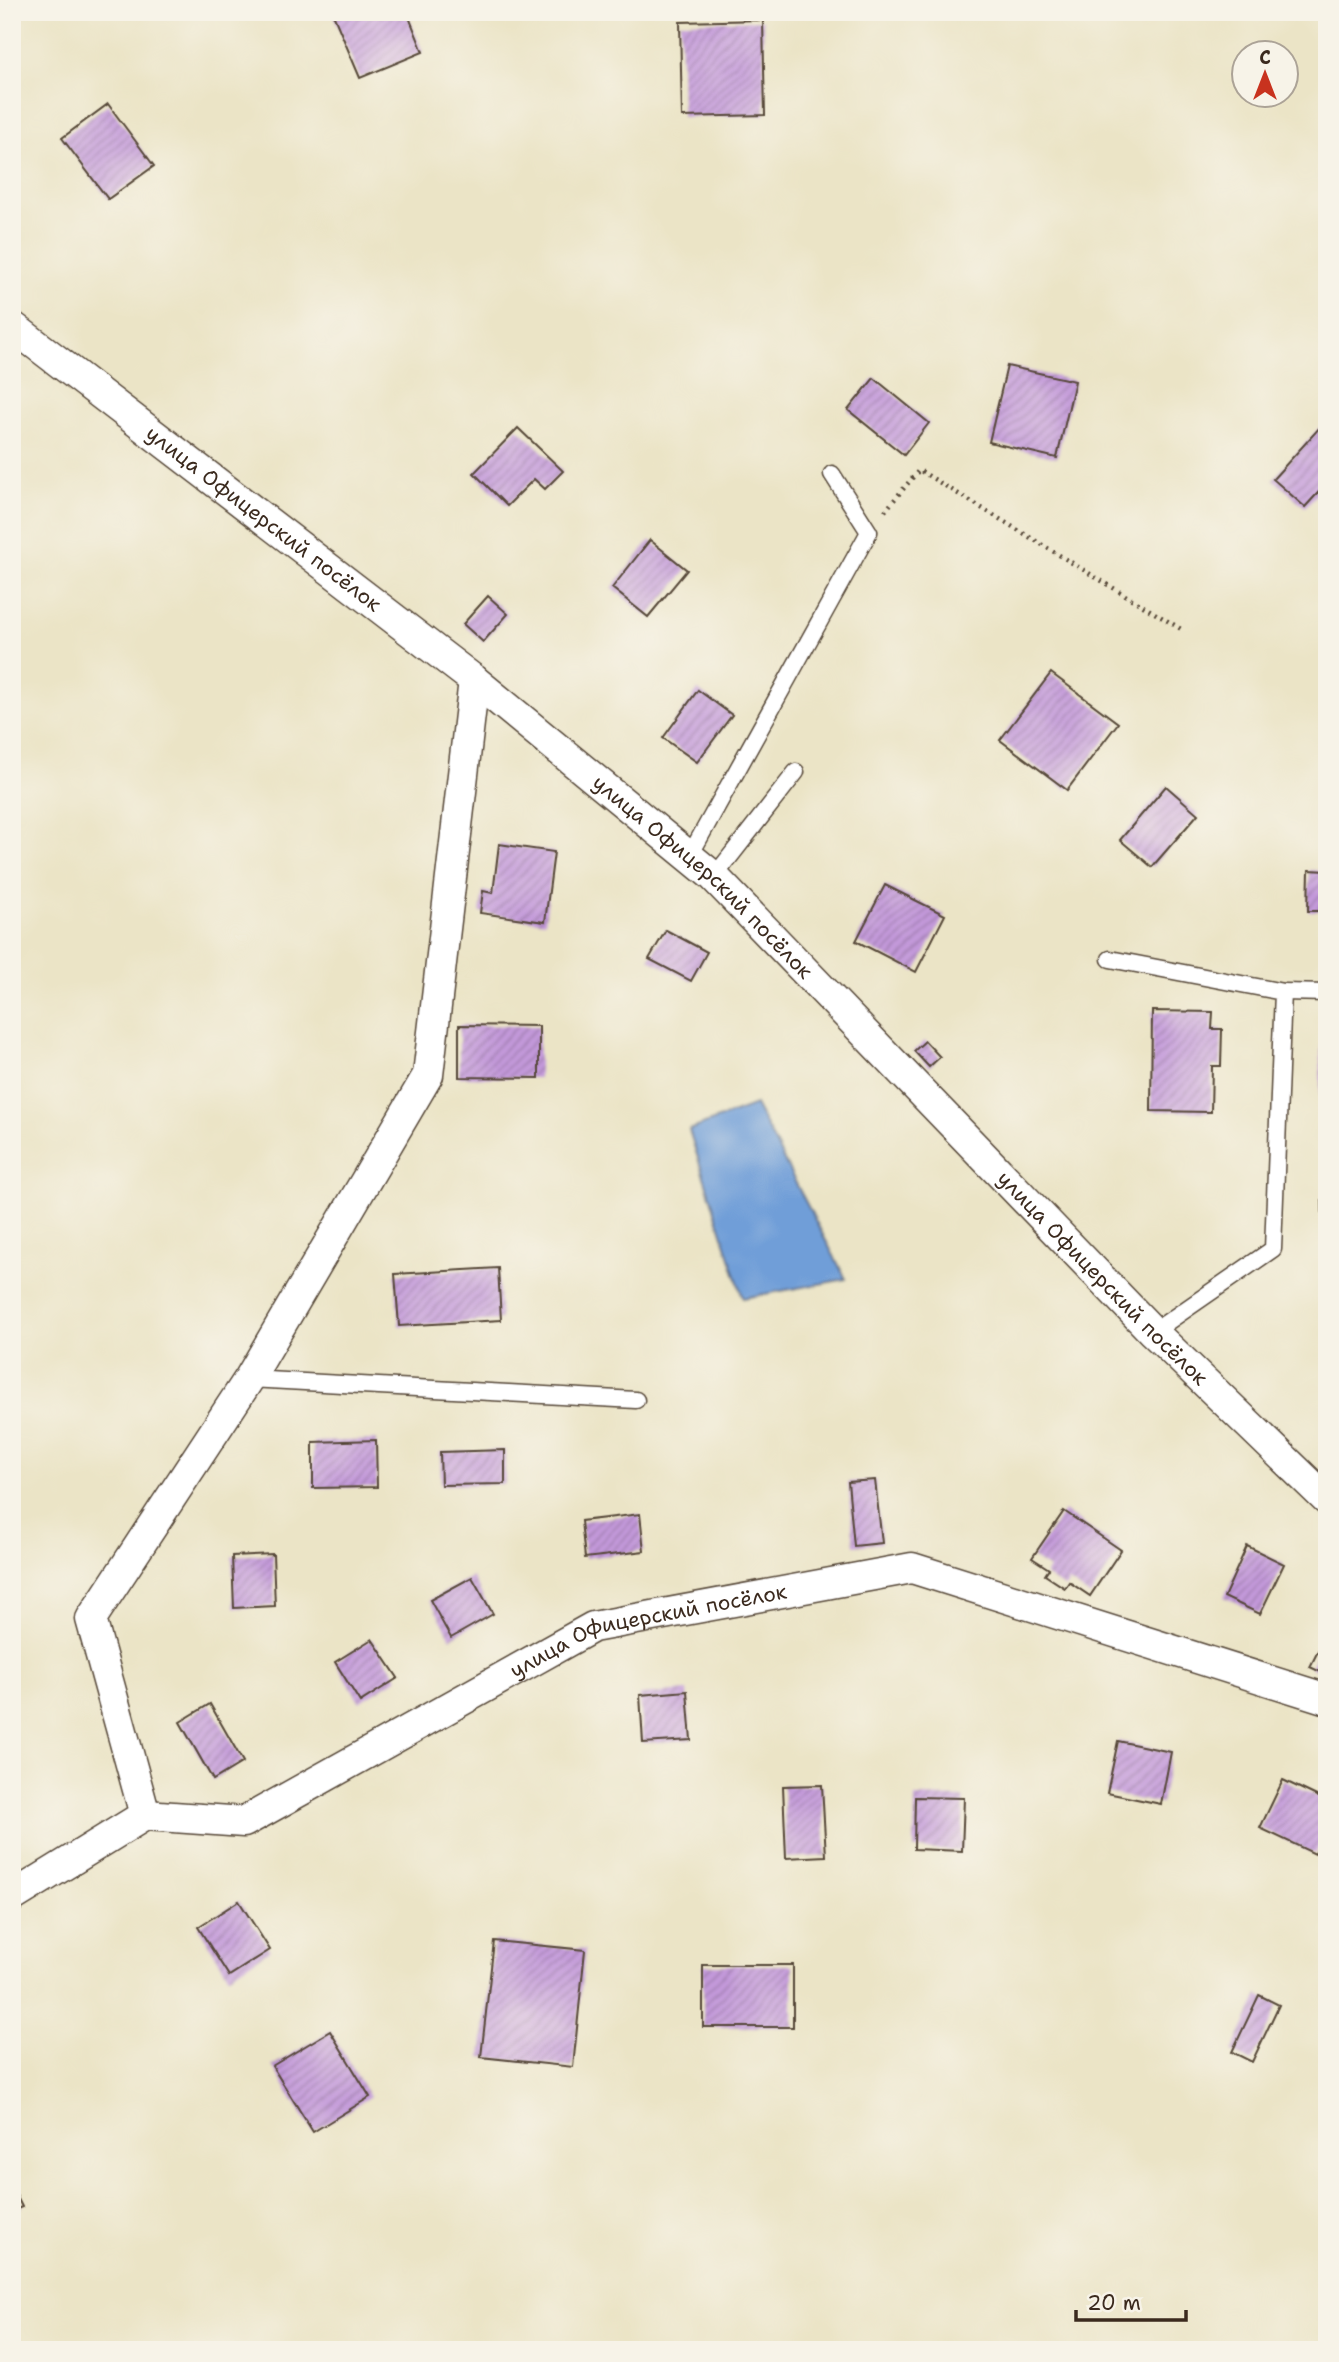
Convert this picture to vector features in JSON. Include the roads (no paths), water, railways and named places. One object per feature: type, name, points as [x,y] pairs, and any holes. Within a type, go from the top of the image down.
[{"type":"street","name":"улица Офицерский посёлок","points":[[12,326],[474,680],[714,877],[1153,1332],[1327,1500]]},
{"type":"street","points":[[12,1897],[145,1815],[91,1619],[249,1379],[428,1075],[474,680]]},
{"type":"street","name":"улица Офицерский посёлок","points":[[145,1815],[244,1822],[593,1627],[912,1568],[1327,1699]]},
{"type":"lane","points":[[689,857],[869,532],[832,474]]},
{"type":"lane","points":[[714,877],[796,772]]},
{"type":"lane","points":[[1110,959],[1283,992],[1327,993]]},
{"type":"lane","points":[[1153,1332],[1273,1248],[1283,992]]},
{"type":"lane","points":[[249,1379],[636,1400]]},
{"type":"water","points":[[755,1105],[846,1279],[743,1298],[689,1130]]}]
